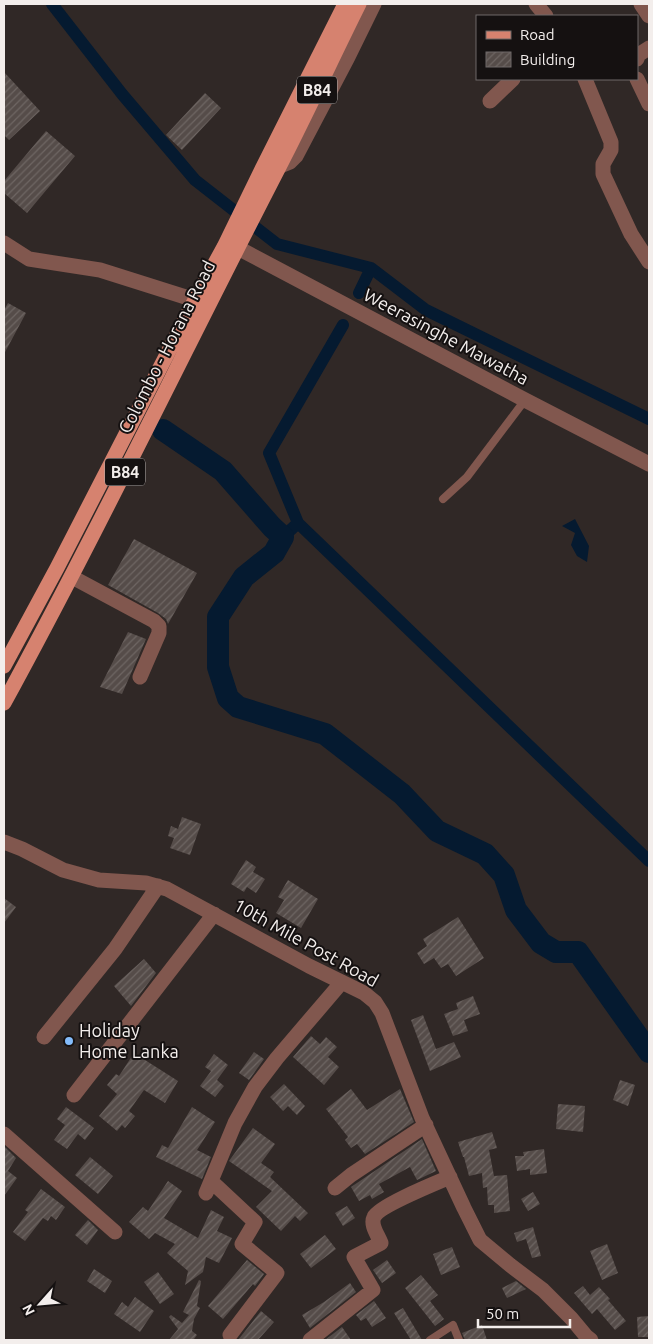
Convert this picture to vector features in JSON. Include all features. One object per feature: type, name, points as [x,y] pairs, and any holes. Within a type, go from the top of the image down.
[{"type":"main road","name":"Colombo - Horana Road","points":[[272,170],[345,4]]},
{"type":"main road","name":"Colombo - Horana Road","points":[[4,666],[234,242],[359,4]]},
{"type":"main road","name":"Colombo - Horana Road","points":[[4,704],[72,577],[201,303]]},
{"type":"street","points":[[272,170],[290,162],[296,156],[374,4]]},
{"type":"street","points":[[536,4],[545,15]]},
{"type":"street","points":[[641,4],[649,16]]},
{"type":"street","points":[[638,55],[649,48]]},
{"type":"street","points":[[490,101],[511,80]]},
{"type":"street","points":[[585,80],[610,142],[611,150],[602,164],[603,174],[632,234],[649,262]]},
{"type":"street","points":[[637,80],[649,104]]},
{"type":"street","name":"Weerasinghe Mawatha","points":[[234,242],[525,400],[649,464]]},
{"type":"street","points":[[4,243],[29,259],[100,270],[201,303]]},
{"type":"street","points":[[72,577],[160,626],[159,633],[140,677]]},
{"type":"street","name":"10th Mile Post Road","points":[[4,842],[63,870],[99,880],[146,883],[158,886],[364,993],[375,1002],[382,1013],[426,1125],[480,1240],[544,1290],[591,1340]]},
{"type":"street","points":[[44,1038],[115,949],[158,886]]},
{"type":"street","points":[[74,1095],[214,914]]},
{"type":"street","points":[[230,1335],[277,1273],[242,1244],[255,1222],[208,1187],[235,1123],[255,1088],[277,1058],[342,982]]},
{"type":"street","points":[[335,1188],[351,1175],[426,1125]]},
{"type":"street","points":[[4,1134],[115,1232]]},
{"type":"street","points":[[310,1340],[373,1290],[354,1257],[381,1243],[372,1224],[374,1216],[380,1210],[450,1177]]},
{"type":"lane","points":[[443,499],[467,477],[525,400]]},
{"type":"lane","points":[[430,1340],[453,1325],[459,1340]]},
{"type":"water","points":[[575,519],[589,546],[587,562],[577,556],[571,545],[575,533],[562,526]]},
{"type":"building","points":[[4,72],[40,111],[9,140],[4,135]]},
{"type":"building","points":[[205,93],[221,108],[182,150],[166,135]]},
{"type":"building","points":[[46,131],[75,156],[27,213],[4,193],[4,181]]},
{"type":"building","points":[[8,303],[26,313],[4,354],[4,310]]},
{"type":"building","points":[[134,539],[197,573],[168,624],[166,619],[158,613],[108,585]]},
{"type":"building","points":[[128,632],[146,639],[122,694],[100,687]]},
{"type":"building","points":[[182,817],[201,824],[190,855],[170,848],[174,838],[168,836],[171,826],[178,829]]},
{"type":"building","points":[[246,860],[256,867],[253,872],[265,879],[256,893],[247,887],[244,892],[231,884]]},
{"type":"building","points":[[288,880],[318,899],[301,928],[276,913],[284,900],[278,897]]},
{"type":"building","points":[[4,898],[16,907],[4,923]]},
{"type":"building","points":[[458,917],[484,958],[456,976],[448,964],[441,968],[434,958],[424,964],[417,953],[427,946],[423,939]]},
{"type":"building","points":[[144,959],[156,973],[131,1006],[114,986]]},
{"type":"building","points":[[473,996],[480,1014],[464,1020],[468,1031],[453,1036],[444,1014],[458,1009],[456,1003]]},
{"type":"building","points":[[423,1015],[436,1049],[454,1042],[461,1057],[430,1071],[411,1020]]},
{"type":"building","points":[[311,1036],[320,1044],[326,1037],[337,1047],[328,1057],[339,1067],[324,1085],[293,1057]]},
{"type":"building","points":[[254,1052],[264,1059],[249,1080],[239,1073]]},
{"type":"building","points":[[134,1053],[178,1081],[165,1103],[144,1090],[129,1111],[135,1116],[125,1128],[122,1125],[117,1131],[99,1116],[117,1094],[107,1085],[116,1074],[119,1076]]},
{"type":"building","points":[[214,1054],[228,1065],[217,1080],[224,1086],[215,1097],[200,1086],[211,1071],[205,1067]]},
{"type":"building","points":[[620,1080],[635,1085],[628,1106],[613,1100]]},
{"type":"building","points":[[284,1084],[305,1106],[297,1115],[288,1106],[283,1111],[270,1097]]},
{"type":"building","points":[[351,1089],[367,1110],[400,1089],[414,1122],[365,1154],[357,1144],[351,1148],[345,1140],[348,1137],[326,1109]]},
{"type":"building","points":[[558,1104],[585,1106],[583,1132],[556,1129]]},
{"type":"building","points":[[66,1107],[94,1128],[85,1140],[78,1134],[67,1149],[54,1140],[65,1125],[57,1119]]},
{"type":"building","points":[[192,1107],[215,1122],[197,1150],[211,1157],[202,1179],[156,1157],[162,1145],[168,1148]]},
{"type":"building","points":[[253,1128],[275,1144],[261,1163],[274,1172],[270,1177],[308,1213],[300,1221],[295,1216],[281,1231],[256,1207],[272,1191],[229,1161]]},
{"type":"building","points":[[492,1132],[497,1148],[489,1150],[494,1176],[507,1175],[510,1211],[494,1213],[494,1205],[488,1205],[487,1187],[483,1188],[482,1173],[469,1176],[458,1142]]},
{"type":"building","points":[[422,1139],[436,1171],[417,1180],[410,1167],[379,1184],[384,1192],[372,1199],[370,1195],[359,1201],[351,1187]]},
{"type":"building","points":[[4,1146],[16,1158],[8,1171],[17,1178],[4,1196]]},
{"type":"building","points":[[544,1149],[547,1173],[530,1175],[530,1169],[517,1171],[515,1156],[524,1156],[523,1152]]},
{"type":"building","points":[[90,1157],[113,1176],[98,1194],[75,1175]]},
{"type":"building","points":[[168,1181],[182,1191],[164,1218],[198,1238],[211,1210],[224,1217],[217,1231],[232,1238],[219,1263],[206,1257],[203,1272],[185,1285],[188,1271],[167,1253],[175,1244],[155,1233],[149,1239],[129,1222],[143,1207],[148,1211]]},
{"type":"building","points":[[41,1189],[65,1207],[56,1220],[51,1216],[48,1221],[43,1218],[25,1241],[13,1232],[28,1212],[25,1210]]},
{"type":"building","points":[[533,1192],[540,1204],[528,1211],[521,1199]]},
{"type":"building","points":[[347,1206],[355,1218],[343,1226],[335,1213]]},
{"type":"building","points":[[88,1220],[98,1230],[87,1245],[75,1235]]},
{"type":"building","points":[[533,1227],[541,1256],[532,1258],[526,1239],[517,1242],[514,1233]]},
{"type":"building","points":[[325,1235],[336,1249],[311,1268],[300,1254]]},
{"type":"building","points":[[607,1244],[618,1273],[602,1280],[590,1251]]},
{"type":"building","points":[[452,1247],[460,1267],[441,1275],[433,1254]]},
{"type":"building","points":[[247,1260],[264,1274],[223,1319],[208,1306]]},
{"type":"building","points":[[387,1260],[396,1273],[382,1283],[373,1270]]},
{"type":"building","points":[[94,1269],[112,1281],[105,1293],[87,1281]]},
{"type":"building","points":[[158,1272],[174,1294],[160,1304],[144,1282]]},
{"type":"building","points":[[421,1275],[438,1295],[430,1301],[444,1319],[435,1326],[405,1288]]},
{"type":"building","points":[[199,1280],[201,1281],[197,1306],[200,1308],[194,1319],[192,1331],[197,1335],[194,1339],[196,1340],[169,1340],[178,1329],[169,1317],[171,1315],[182,1323],[189,1315],[183,1312]]},
{"type":"building","points":[[516,1281],[526,1289],[507,1298],[502,1288]]},
{"type":"building","points":[[350,1283],[356,1292],[310,1328],[302,1315]]},
{"type":"building","points":[[583,1286],[590,1295],[599,1287],[626,1321],[615,1330],[597,1309],[592,1314],[574,1293]]},
{"type":"building","points":[[135,1297],[154,1311],[140,1332],[114,1314],[122,1302],[128,1307]]},
{"type":"building","points":[[374,1301],[386,1318],[372,1327],[366,1318],[361,1321],[356,1315]]},
{"type":"building","points":[[403,1308],[422,1340],[411,1340],[394,1313]]},
{"type":"building","points":[[261,1311],[274,1322],[258,1340],[238,1340]]},
{"type":"building","points":[[649,1316],[649,1337],[638,1337],[637,1317]]},
{"type":"building","points":[[482,1325],[487,1340],[465,1340],[462,1333]]},
{"type":"building","points":[[342,1327],[351,1340],[325,1340]]},
{"type":"waterway","points":[[52,4],[122,94],[195,180],[277,244],[371,268],[426,310],[649,419]]},
{"type":"waterway","points":[[359,293],[371,268]]},
{"type":"waterway","points":[[298,523],[269,453],[343,325]]},
{"type":"waterway","points":[[163,430],[223,471],[283,537],[274,553],[244,577],[218,617],[218,667],[228,698],[238,707],[325,734],[402,794],[437,831],[485,854],[504,875],[516,910],[541,943],[556,952],[578,952],[649,1052]]},
{"type":"waterway","points":[[283,537],[298,523],[649,861]]},
{"type":"place","name":"Holiday Home Lanka","points":[[69,1041]]}]
